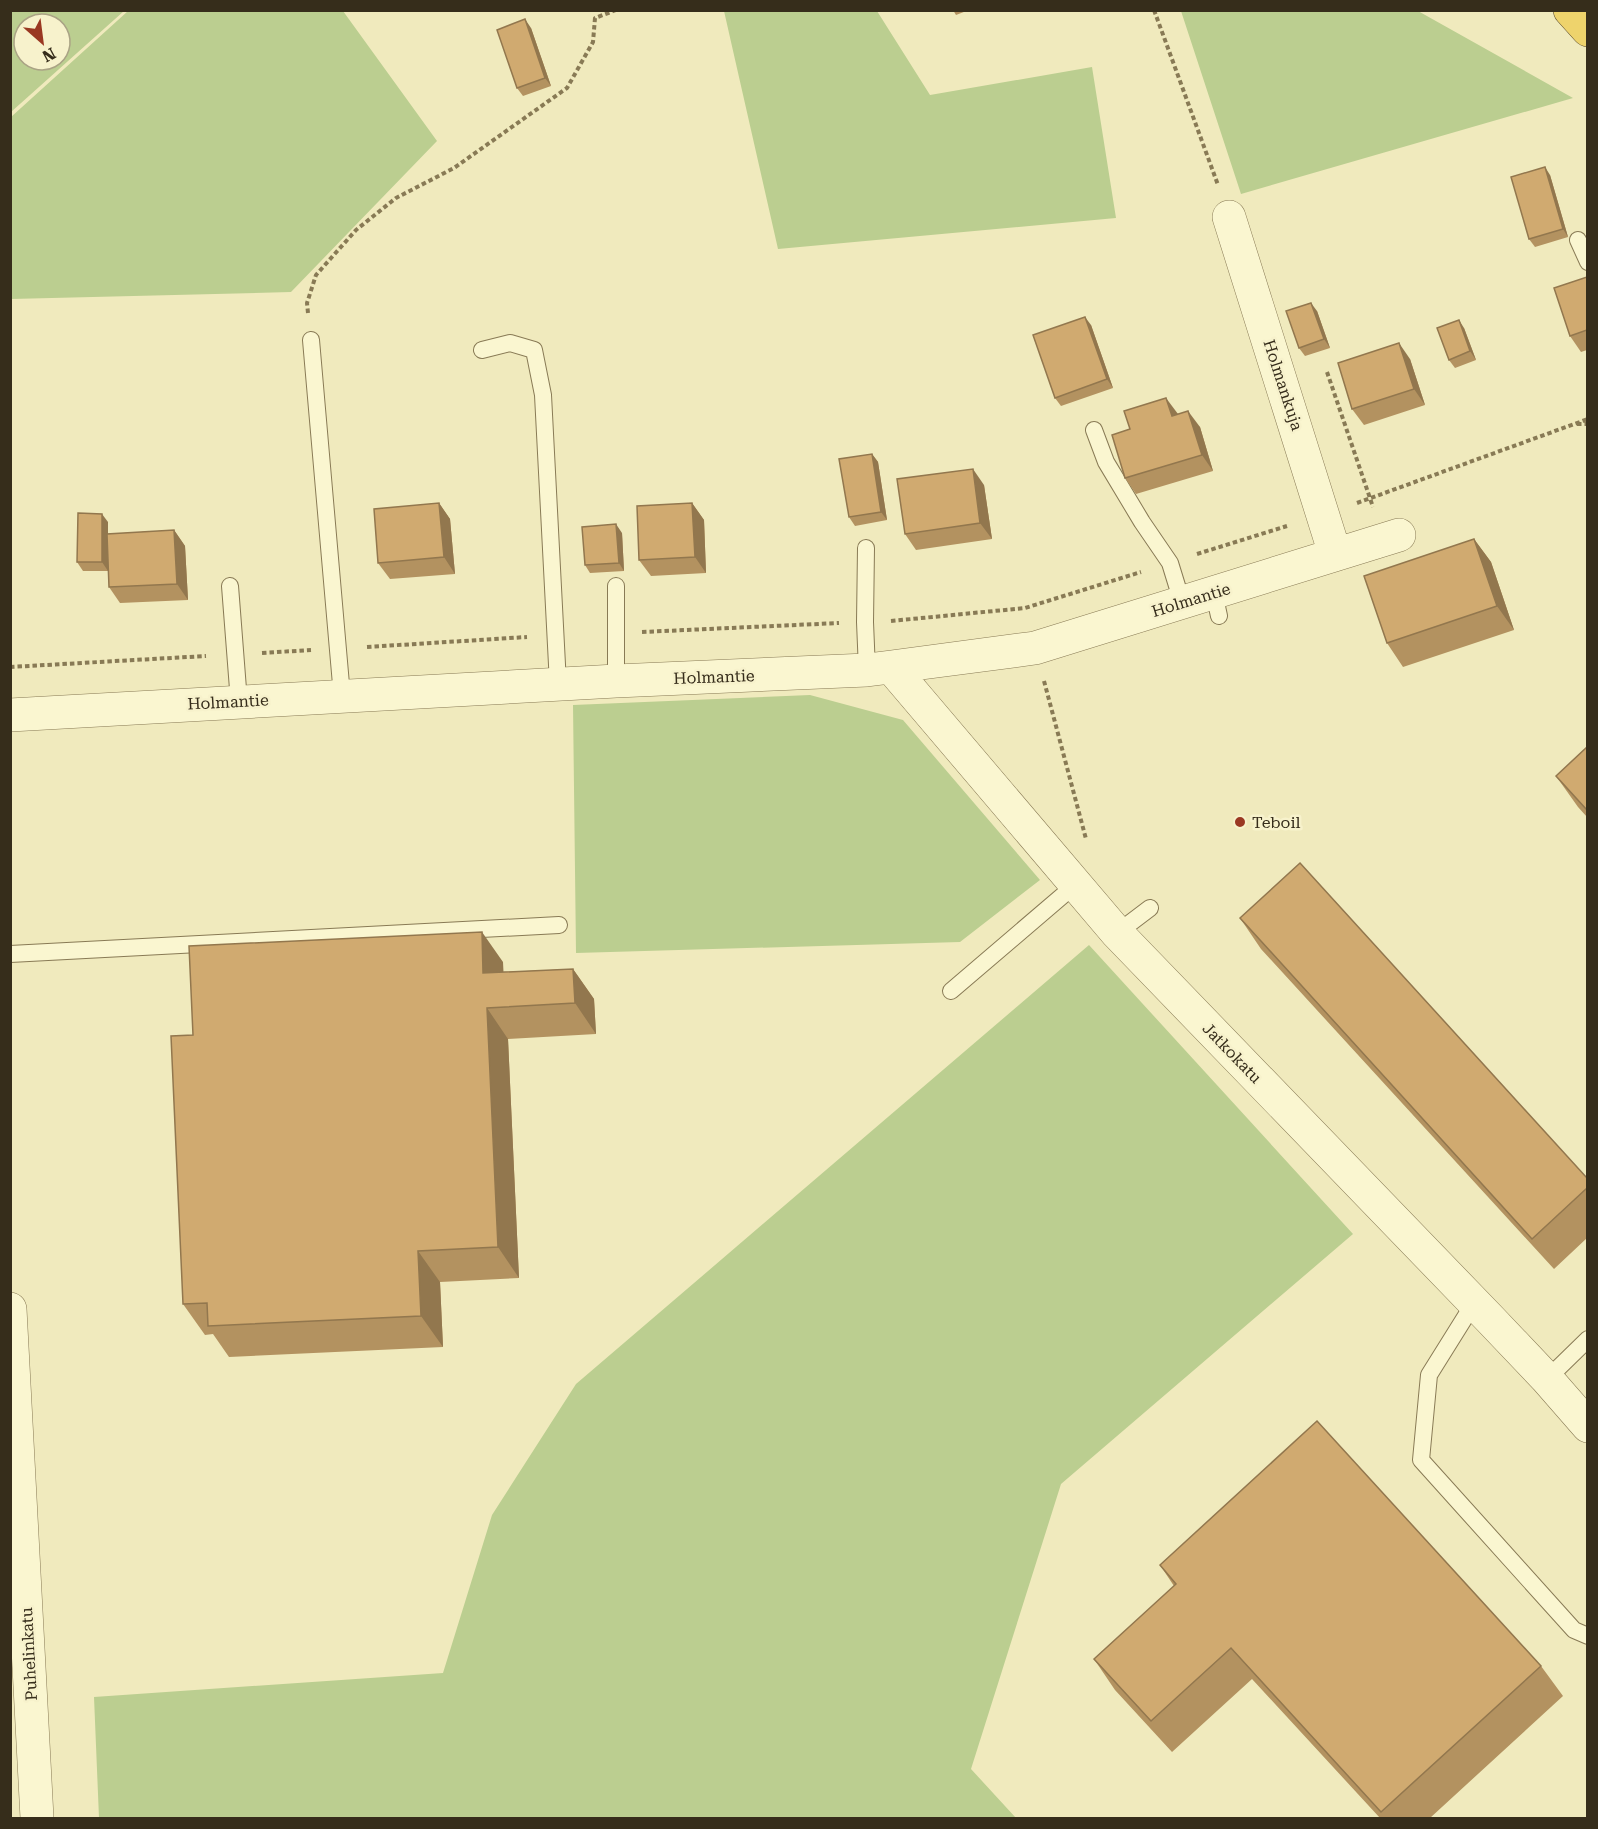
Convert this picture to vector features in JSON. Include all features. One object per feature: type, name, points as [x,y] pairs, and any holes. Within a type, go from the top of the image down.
[{"type":"highway","points":[[1570,10],[1587,30]]},
{"type":"street","name":"Holmankuja","points":[[1229,217],[1335,554]]},
{"type":"street","name":"Holmantie","points":[[10,715],[558,684],[879,669],[1035,648],[1182,602],[1216,604],[1335,554],[1391,537]]},
{"type":"street","name":"Jatkokatu","points":[[879,669],[1118,933],[1547,1379],[1587,1426]]},
{"type":"street","name":"Puhelinkatu","points":[[10,1309],[37,1818]]},
{"type":"lane","points":[[1578,240],[1587,262]]},
{"type":"lane","points":[[311,340],[342,696]]},
{"type":"lane","points":[[482,350],[510,343],[534,350],[543,395],[558,684]]},
{"type":"lane","points":[[1094,430],[1106,462],[1170,563],[1182,602]]},
{"type":"lane","points":[[866,548],[865,622],[879,669]]},
{"type":"lane","points":[[230,586],[238,702]]},
{"type":"lane","points":[[616,586],[616,681]]},
{"type":"lane","points":[[951,992],[1075,885]]},
{"type":"lane","points":[[1118,933],[1150,908]]},
{"type":"lane","points":[[10,954],[559,925]]},
{"type":"lane","points":[[1474,1303],[1429,1375],[1421,1460],[1574,1629],[1587,1636]]},
{"type":"lane","points":[[1547,1379],[1587,1340]]},
{"type":"path","points":[[311,340],[307,303],[316,274],[356,230],[396,198],[454,168],[567,88],[593,42],[595,18],[616,10]]},
{"type":"path","points":[[1154,10],[1229,217]]},
{"type":"path","points":[[1327,372],[1370,498],[1391,537]]},
{"type":"path","points":[[616,633],[865,622],[1025,608],[1323,515],[1587,419]]},
{"type":"path","points":[[1574,424],[1587,424]]},
{"type":"path","points":[[1025,608],[1089,849],[1075,885]]},
{"type":"path","points":[[10,667],[555,635]]},
{"type":"green space","points":[[11,10],[124,10],[72,57],[72,12],[12,12],[12,72],[56,72],[11,112]]},
{"type":"green space","points":[[128,11],[343,11],[437,141],[291,292],[11,299],[11,117],[61,72],[72,72],[72,62]]},
{"type":"green space","points":[[724,11],[877,11],[930,95],[1092,67],[1116,218],[778,249]]},
{"type":"green space","points":[[1181,11],[1418,11],[1573,98],[1241,194]]},
{"type":"green space","points":[[810,695],[903,720],[1040,880],[960,942],[576,953],[573,705]]},
{"type":"green space","points":[[1089,945],[1353,1234],[1061,1484],[971,1769],[1016,1818],[99,1818],[94,1697],[443,1673],[492,1515],[576,1384]]},
{"type":"building","points":[[525,19],[545,78],[517,88],[497,30]]},
{"type":"building","points":[[1545,167],[1563,229],[1529,239],[1511,177]]},
{"type":"building","points":[[1587,277],[1587,330],[1570,336],[1554,288]]},
{"type":"building","points":[[1311,303],[1324,339],[1299,348],[1286,311]]},
{"type":"building","points":[[1085,317],[1107,379],[1055,398],[1033,335]]},
{"type":"building","points":[[1459,320],[1470,351],[1449,360],[1437,328]]},
{"type":"building","points":[[1399,343],[1414,389],[1352,409],[1338,363]]},
{"type":"building","points":[[1166,398],[1172,416],[1188,411],[1202,455],[1125,478],[1112,435],[1130,429],[1124,411]]},
{"type":"building","points":[[872,454],[881,512],[849,517],[839,459]]},
{"type":"building","points":[[973,469],[980,523],[905,534],[897,479]]},
{"type":"building","points":[[439,503],[444,557],[378,563],[374,509]]},
{"type":"building","points":[[692,503],[695,557],[639,560],[637,506]]},
{"type":"building","points":[[78,513],[102,514],[102,562],[77,562]]},
{"type":"building","points":[[616,524],[619,563],[585,565],[582,527]]},
{"type":"building","points":[[174,530],[177,584],[109,587],[107,534]]},
{"type":"building","points":[[1474,539],[1497,606],[1387,643],[1364,576]]},
{"type":"building","points":[[1587,747],[1587,810],[1556,776]]},
{"type":"building","points":[[1300,863],[1587,1178],[1587,1188],[1532,1239],[1240,918]]},
{"type":"building","points":[[482,932],[483,973],[573,969],[575,1003],[487,1008],[498,1247],[418,1251],[421,1316],[208,1326],[207,1303],[183,1304],[171,1036],[193,1035],[189,946]]},
{"type":"building","points":[[1317,1421],[1541,1666],[1381,1812],[1231,1648],[1151,1721],[1094,1659],[1176,1584],[1160,1565]]},
{"type":"place","name":"Teboil","points":[[1240,822]]}]
